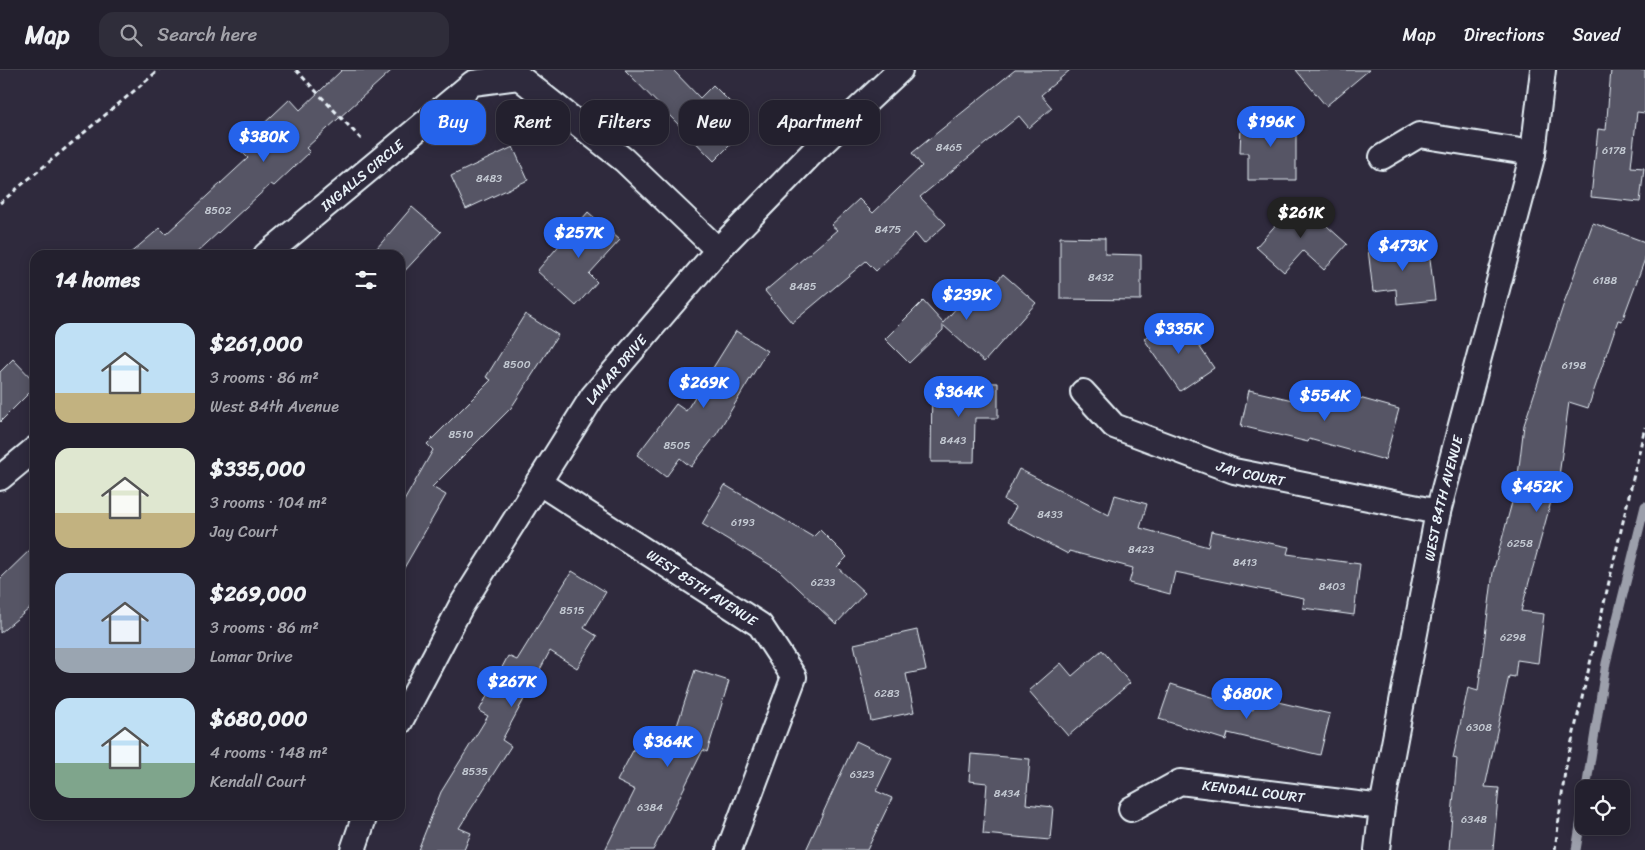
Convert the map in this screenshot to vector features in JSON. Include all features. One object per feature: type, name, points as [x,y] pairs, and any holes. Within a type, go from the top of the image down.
[{"type":"street","name":"LAMAR DRIVE","points":[[405,712],[460,606],[593,396],[718,250],[816,149],[900,70]]},
{"type":"street","name":"WEST 84TH AVENUE","points":[[1377,850],[1382,807],[1438,512],[1533,153],[1543,70]]},
{"type":"street","name":"INGALLS CIRCLE","points":[[272,250],[473,83],[519,77],[624,160],[718,250]]},
{"type":"street","points":[[1382,157],[1419,135],[1533,153]]},
{"type":"street","name":"JAY COURT","points":[[1083,392],[1114,426],[1234,471],[1438,512]]},
{"type":"street","points":[[0,478],[30,452]]},
{"type":"street","name":"WEST 85TH AVENUE","points":[[538,482],[760,625],[794,677],[729,850]]},
{"type":"street","name":"KENDALL COURT","points":[[1131,809],[1180,782],[1382,807]]},
{"type":"street","points":[[353,850],[363,820]]},
{"type":"path","points":[[0,203],[159,70]]},
{"type":"path","points":[[296,70],[380,159]]},
{"type":"path","points":[[1555,850],[1564,771],[1645,426]]},
{"type":"building","points":[[342,70],[392,70],[306,148],[310,152],[274,186],[271,184],[199,250],[134,250],[160,228],[166,234],[248,158],[238,148],[290,99],[300,110]]},
{"type":"building","points":[[625,70],[673,70],[700,98],[713,85],[728,100],[679,100],[679,125],[669,115],[669,100],[654,100]]},
{"type":"building","points":[[1015,70],[1070,70],[1041,95],[1052,108],[1029,128],[1019,116],[920,197],[946,224],[924,244],[915,233],[876,271],[866,261],[792,323],[765,291],[837,230],[831,225],[859,199],[873,213],[922,166],[912,153]]},
{"type":"building","points":[[1296,70],[1369,70],[1326,106]]},
{"type":"building","points":[[1611,70],[1645,70],[1645,113],[1637,112],[1631,167],[1644,168],[1640,202],[1591,197],[1598,129],[1606,130]]},
{"type":"building","points":[[1256,116],[1296,116],[1296,180],[1248,180],[1248,153],[1240,153],[1241,126],[1257,126]]},
{"type":"building","points":[[698,145],[730,145],[714,161]]},
{"type":"building","points":[[513,147],[528,180],[466,209],[451,176]]},
{"type":"building","points":[[1298,200],[1347,244],[1324,270],[1303,251],[1284,272],[1256,247]]},
{"type":"building","points":[[412,207],[441,232],[405,271],[405,250],[375,250]]},
{"type":"building","points":[[588,212],[620,240],[589,274],[597,282],[576,306],[537,271]]},
{"type":"building","points":[[1593,223],[1645,242],[1645,259],[1622,321],[1618,320],[1588,408],[1569,402],[1556,498],[1552,498],[1521,611],[1544,614],[1538,663],[1517,660],[1515,677],[1509,676],[1485,787],[1499,788],[1493,850],[1449,850],[1457,759],[1453,758],[1468,688],[1478,691],[1493,572],[1517,484],[1524,425],[1565,300]]},
{"type":"building","points":[[1060,237],[1105,238],[1105,254],[1141,255],[1141,300],[1060,299]]},
{"type":"building","points":[[1428,242],[1435,300],[1397,304],[1396,289],[1373,292],[1368,249]]},
{"type":"building","points":[[1003,274],[1036,303],[984,362],[943,325],[943,330],[909,363],[885,339],[923,301],[943,323],[983,278],[993,286]]},
{"type":"building","points":[[525,314],[558,335],[511,408],[432,487],[446,495],[405,566],[405,499],[433,450],[427,444],[491,380],[486,377]]},
{"type":"building","points":[[1173,319],[1185,337],[1191,334],[1214,368],[1180,391],[1144,339]]},
{"type":"building","points":[[736,331],[767,351],[716,435],[691,467],[680,458],[666,477],[637,455],[676,404],[686,411]]},
{"type":"building","points":[[13,359],[30,377],[30,392],[0,422],[0,372]]},
{"type":"building","points":[[932,382],[998,383],[998,418],[975,418],[974,462],[931,462]]},
{"type":"building","points":[[1249,390],[1327,408],[1329,401],[1342,404],[1345,394],[1399,409],[1385,460],[1309,439],[1308,442],[1241,426]]},
{"type":"building","points":[[1019,469],[1109,515],[1115,495],[1147,504],[1140,528],[1208,547],[1211,531],[1289,547],[1287,554],[1360,564],[1354,615],[1303,608],[1304,598],[1175,572],[1170,594],[1129,583],[1133,568],[1069,551],[1068,554],[1007,522],[1016,507],[1004,500]]},
{"type":"building","points":[[725,485],[813,537],[820,530],[847,557],[837,567],[865,593],[836,624],[779,570],[702,524]]},
{"type":"building","points":[[30,550],[30,608],[0,633],[0,579]]},
{"type":"building","points":[[572,571],[606,592],[584,628],[597,636],[577,668],[550,651],[502,740],[511,746],[459,828],[471,833],[464,850],[418,850],[441,792],[488,716],[479,711],[508,656],[517,660]]},
{"type":"building","points":[[917,630],[926,670],[906,674],[914,712],[871,721],[854,644]]},
{"type":"building","points":[[1102,650],[1130,683],[1068,736],[1029,691],[1061,663],[1072,676]]},
{"type":"building","points":[[695,670],[729,681],[707,752],[703,750],[653,850],[605,850],[635,790],[617,781],[636,745],[666,760]]},
{"type":"building","points":[[1171,684],[1253,710],[1256,697],[1330,714],[1320,755],[1228,733],[1226,740],[1159,719]]},
{"type":"building","points":[[856,741],[892,758],[876,791],[892,798],[867,850],[806,850]]},
{"type":"building","points":[[971,754],[1030,759],[1026,804],[1053,807],[1050,840],[983,834],[987,783],[969,781]]},
{"type":"waterway","points":[[1587,780],[1606,663],[1645,506]]},
{"type":"waterway","points":[[1576,850],[1578,835]]}]
